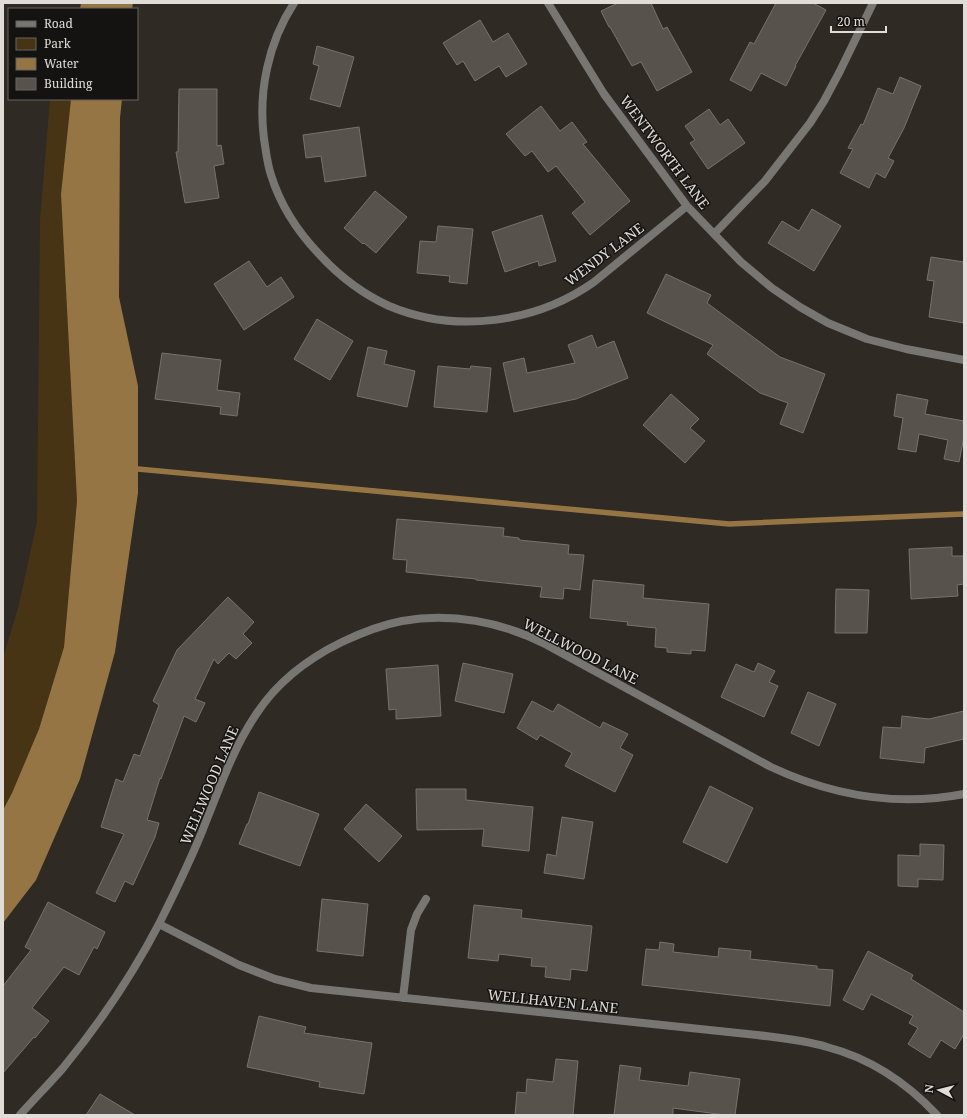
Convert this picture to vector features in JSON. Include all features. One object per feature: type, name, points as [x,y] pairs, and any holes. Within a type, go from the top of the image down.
[{"type":"street","name":"WENDY LANE","points":[[294,3],[275,42],[268,64],[264,85],[262,108],[263,128],[271,174],[278,194],[287,212],[311,246],[337,272],[375,299],[389,306],[443,320],[485,321],[520,315],[551,305],[583,290],[687,206]]},
{"type":"street","name":"WENTWORTH LANE","points":[[548,3],[604,94],[687,206],[741,262],[772,288],[800,307],[828,322],[867,339],[906,349],[964,360]]},
{"type":"street","points":[[714,234],[765,181],[810,123],[840,71],[873,3]]},
{"type":"street","name":"WELLWOOD LANE","points":[[20,1115],[62,1069],[118,994],[159,924],[187,867],[229,765],[254,717],[269,696],[294,672],[321,653],[364,632],[402,621],[426,618],[466,620],[493,624],[520,633],[545,644],[772,767],[798,779],[826,788],[861,796],[903,799],[941,798],[964,794]]},
{"type":"street","points":[[403,998],[411,930],[417,914],[426,899]]},
{"type":"street","name":"WELLHAVEN LANE","points":[[159,924],[239,965],[275,979],[311,988],[758,1035],[807,1042],[828,1047],[866,1062],[899,1081],[927,1104],[937,1115]]},
{"type":"green space","points":[[50,100],[71,100],[61,194],[77,501],[64,647],[39,729],[12,793],[3,810],[3,658],[18,608],[37,522],[40,220]]},
{"type":"water","points":[[81,3],[133,3],[132,8],[80,8]]},
{"type":"water","points":[[71,100],[122,100],[120,118],[119,297],[138,386],[138,493],[115,652],[80,779],[36,880],[3,923],[3,810],[12,793],[39,729],[64,647],[77,501],[61,194]]},
{"type":"building","points":[[618,3],[651,3],[663,29],[667,27],[692,72],[657,91],[641,62],[632,66],[601,11]]},
{"type":"building","points":[[776,3],[813,3],[826,10],[795,66],[786,86],[761,73],[751,91],[730,80],[750,42],[754,44]]},
{"type":"building","points":[[480,20],[493,42],[508,33],[527,64],[506,77],[499,66],[475,81],[463,61],[457,65],[443,43]]},
{"type":"building","points":[[317,46],[354,57],[340,107],[310,99],[319,66],[313,64]]},
{"type":"building","points":[[900,77],[921,86],[904,128],[888,158],[894,161],[885,178],[876,173],[869,188],[840,173],[853,149],[848,148],[861,124],[863,125],[878,88],[893,94]]},
{"type":"building","points":[[179,89],[217,89],[217,146],[221,145],[224,164],[214,166],[219,198],[185,203],[176,152],[178,152]]},
{"type":"building","points":[[541,106],[560,131],[572,122],[587,142],[583,144],[630,201],[590,235],[572,213],[585,202],[556,166],[548,172],[532,151],[525,156],[506,134]]},
{"type":"building","points":[[709,109],[720,125],[728,119],[745,143],[708,169],[690,143],[695,140],[685,126]]},
{"type":"building","points":[[359,127],[366,176],[325,182],[321,156],[306,158],[303,135]]},
{"type":"building","points":[[375,191],[407,217],[376,253],[344,228]]},
{"type":"building","points":[[812,209],[841,226],[814,271],[768,243],[782,221],[799,231]]},
{"type":"building","points":[[542,215],[556,261],[539,266],[538,261],[505,272],[492,232]]},
{"type":"building","points":[[438,226],[473,229],[467,284],[449,282],[450,276],[417,273],[420,241],[436,242]]},
{"type":"building","points":[[931,257],[964,262],[964,323],[929,317],[934,281],[927,280]]},
{"type":"building","points":[[249,261],[267,287],[281,277],[294,297],[244,330],[214,284]]},
{"type":"building","points":[[666,274],[711,295],[707,303],[780,357],[825,374],[803,433],[780,424],[788,403],[760,393],[707,354],[713,345],[647,313]]},
{"type":"building","points":[[317,319],[353,341],[330,380],[294,359]]},
{"type":"building","points":[[592,335],[597,348],[614,341],[628,378],[576,399],[514,412],[503,363],[524,358],[527,373],[575,363],[568,345]]},
{"type":"building","points":[[368,347],[387,351],[384,364],[415,371],[407,407],[357,396]]},
{"type":"building","points":[[162,353],[221,360],[217,390],[240,393],[237,416],[220,414],[221,407],[155,399]]},
{"type":"building","points":[[438,366],[470,369],[471,366],[491,368],[487,412],[434,407]]},
{"type":"building","points":[[671,394],[699,419],[690,428],[705,441],[685,463],[643,425]]},
{"type":"building","points":[[897,394],[928,400],[925,414],[964,421],[964,437],[959,462],[944,459],[948,440],[919,434],[916,452],[898,449],[903,418],[894,416]]},
{"type":"building","points":[[397,519],[504,528],[503,536],[519,538],[519,540],[569,545],[568,554],[584,555],[580,590],[564,588],[563,599],[540,597],[542,587],[406,572],[407,560],[393,559]]},
{"type":"building","points":[[952,547],[952,556],[964,556],[964,584],[957,585],[958,596],[911,599],[909,549]]},
{"type":"building","points":[[593,580],[644,585],[643,598],[709,604],[705,651],[691,650],[691,654],[667,652],[667,648],[655,647],[656,628],[627,625],[628,622],[590,618]]},
{"type":"building","points":[[836,589],[869,590],[867,633],[835,633]]},
{"type":"building","points":[[228,597],[254,622],[243,634],[252,643],[236,659],[229,653],[218,664],[214,659],[195,699],[205,703],[196,722],[184,716],[161,779],[160,778],[147,820],[159,823],[155,837],[133,885],[125,881],[115,902],[96,893],[124,834],[101,827],[116,779],[123,782],[134,754],[140,756],[159,705],[153,701],[177,650]]},
{"type":"building","points":[[463,663],[513,674],[504,713],[455,701]]},
{"type":"building","points":[[758,663],[775,671],[769,682],[778,686],[764,717],[721,697],[736,664],[754,672]]},
{"type":"building","points":[[438,665],[441,716],[396,719],[396,709],[389,710],[386,669]]},
{"type":"building","points":[[808,692],[836,704],[819,746],[791,733]]},
{"type":"building","points":[[532,701],[553,712],[558,704],[600,728],[603,722],[628,734],[620,748],[633,755],[615,792],[565,766],[572,753],[540,735],[537,740],[517,728]]},
{"type":"building","points":[[964,711],[964,739],[925,748],[924,763],[880,758],[883,727],[901,728],[902,716],[929,719]]},
{"type":"building","points":[[710,786],[753,808],[727,863],[683,842]]},
{"type":"building","points":[[416,789],[466,789],[466,800],[533,807],[529,851],[482,846],[484,829],[417,830]]},
{"type":"building","points":[[259,792],[319,814],[300,866],[239,844],[248,824]]},
{"type":"building","points":[[366,804],[402,836],[379,862],[344,829]]},
{"type":"building","points":[[562,817],[593,822],[584,879],[544,873],[547,854],[556,856]]},
{"type":"building","points":[[920,844],[944,845],[943,880],[918,879],[918,887],[898,886],[898,855],[920,856]]},
{"type":"building","points":[[322,899],[368,904],[363,956],[317,951]]},
{"type":"building","points":[[48,902],[105,932],[97,949],[94,947],[79,975],[64,967],[32,1008],[49,1021],[3,1073],[3,986],[31,950],[25,947]]},
{"type":"building","points":[[474,905],[522,910],[521,918],[592,926],[587,971],[571,969],[570,980],[545,977],[546,967],[531,966],[532,958],[499,954],[498,961],[468,958]]},
{"type":"building","points":[[660,942],[674,944],[673,952],[718,957],[719,948],[751,951],[750,959],[817,966],[817,969],[833,970],[830,1006],[642,985],[646,949],[659,950]]},
{"type":"building","points":[[868,951],[913,975],[911,979],[964,1012],[964,1034],[955,1049],[941,1040],[930,1058],[908,1044],[918,1028],[909,1023],[913,1016],[871,994],[863,1010],[843,1000]]},
{"type":"building","points":[[259,1016],[306,1027],[304,1033],[372,1043],[364,1094],[319,1087],[320,1082],[247,1067]]},
{"type":"building","points":[[556,1059],[578,1061],[573,1115],[515,1115],[517,1092],[526,1093],[527,1079],[553,1082]]},
{"type":"building","points":[[620,1065],[641,1068],[639,1080],[688,1086],[690,1072],[740,1079],[735,1115],[673,1108],[673,1115],[614,1115]]},
{"type":"building","points":[[100,1094],[135,1115],[86,1115]]},
{"type":"waterway","points":[[138,469],[729,524],[964,514]]}]
